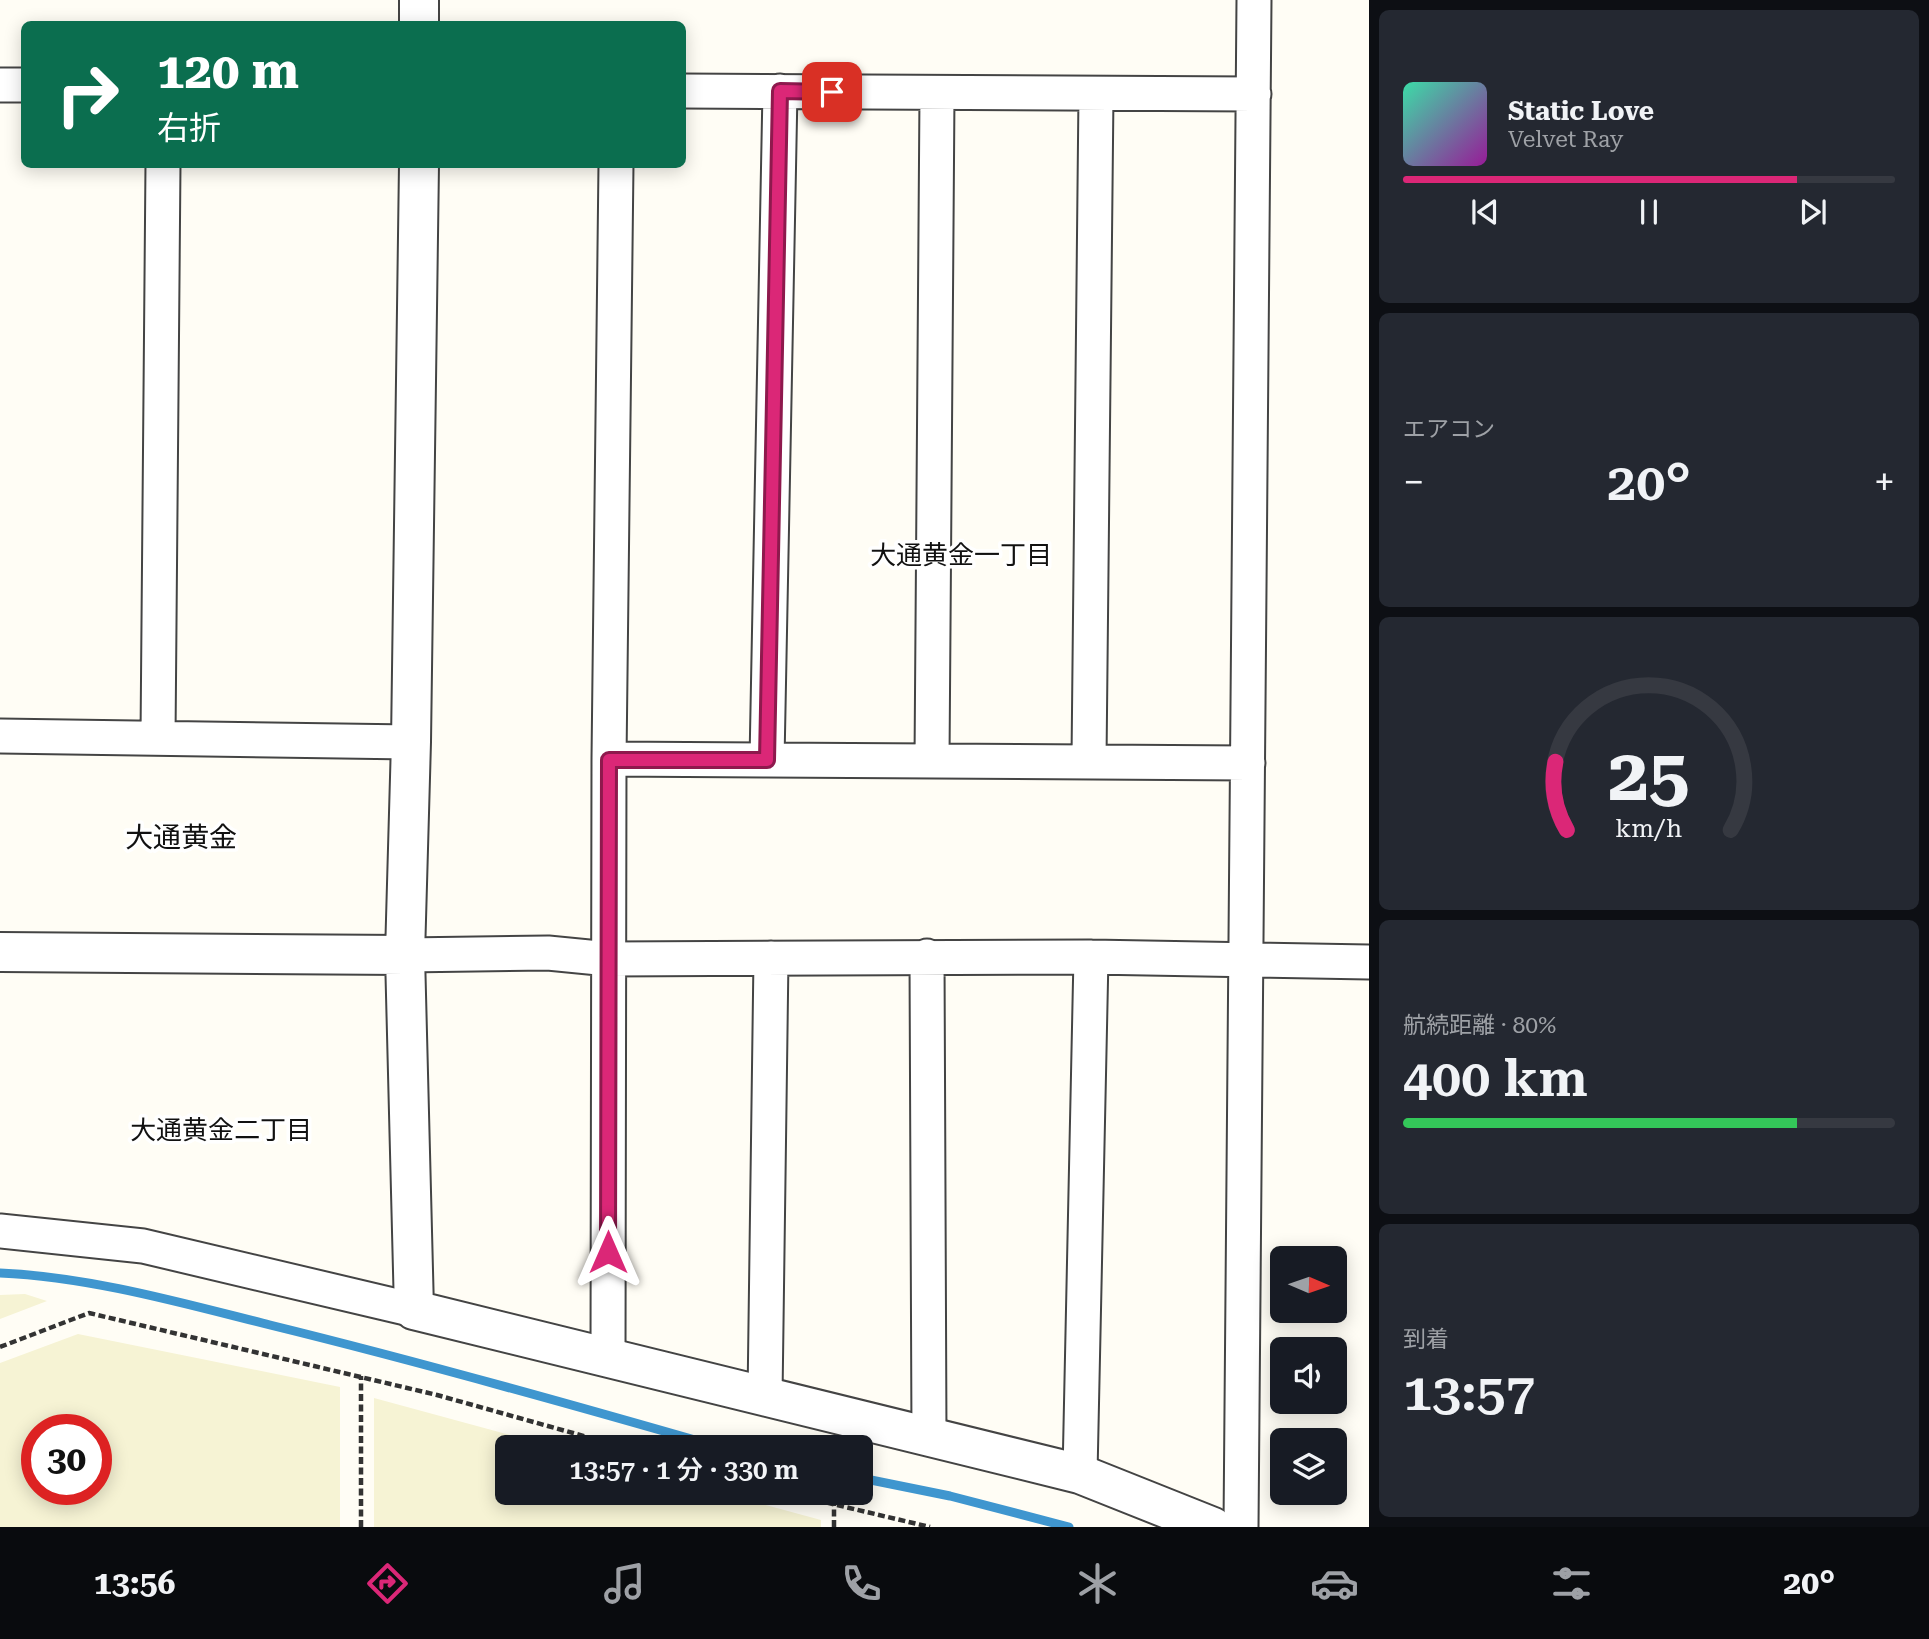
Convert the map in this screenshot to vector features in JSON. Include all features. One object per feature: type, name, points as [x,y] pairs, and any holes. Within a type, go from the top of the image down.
[{"type":"street","points":[[419,0],[419,21]]},
{"type":"street","points":[[1241,1527],[1248,962],[1254,0]]},
{"type":"street","points":[[0,85],[21,85]]},
{"type":"street","points":[[686,90],[937,94],[1254,94]]},
{"type":"street","points":[[767,760],[780,91]]},
{"type":"street","points":[[932,760],[937,94]]},
{"type":"street","points":[[1089,760],[1096,94]]},
{"type":"street","points":[[158,737],[163,168]]},
{"type":"street","points":[[414,1311],[405,955],[411,742],[419,168]]},
{"type":"street","points":[[608,1358],[609,760],[616,168]]},
{"type":"street","points":[[0,736],[411,742]]},
{"type":"street","points":[[609,760],[1089,760],[1248,763]]},
{"type":"street","points":[[0,952],[405,955],[548,953],[609,959],[928,956],[1369,962]]},
{"type":"street","points":[[928,956],[929,1437]]},
{"type":"street","points":[[1080,1474],[1091,957]]},
{"type":"street","points":[[765,1397],[771,958]]},
{"type":"street","points":[[0,1231],[144,1246],[608,1358],[1080,1474],[1213,1527]]},
{"type":"path","points":[[0,1347],[89,1313],[361,1377],[578,1435]]},
{"type":"path","points":[[361,1377],[361,1527]]},
{"type":"path","points":[[830,1505],[930,1527]]},
{"type":"path","points":[[834,1506],[834,1527]]},
{"type":"shaded area","points":[[25,1294],[47,1301],[0,1319],[0,1295]]},
{"type":"shaded area","points":[[78,1334],[340,1387],[340,1527],[0,1527],[0,1363]]},
{"type":"shaded area","points":[[374,1398],[510,1435],[495,1435],[495,1505],[766,1505],[821,1520],[821,1527],[374,1527]]},
{"type":"waterway","points":[[0,1273],[102,1285],[170,1300],[327,1339],[677,1435]]},
{"type":"waterway","points":[[873,1480],[950,1496],[1069,1527]]},
{"type":"district","name":"大通黄金一丁目","points":[[961,555]]},
{"type":"district","name":"大通黄金","points":[[181,837]]},
{"type":"district","name":"大通黄金二丁目","points":[[221,1130]]},
{"type":"route","points":[[608,1252],[609,760],[767,760],[780,91],[832,92]]}]
